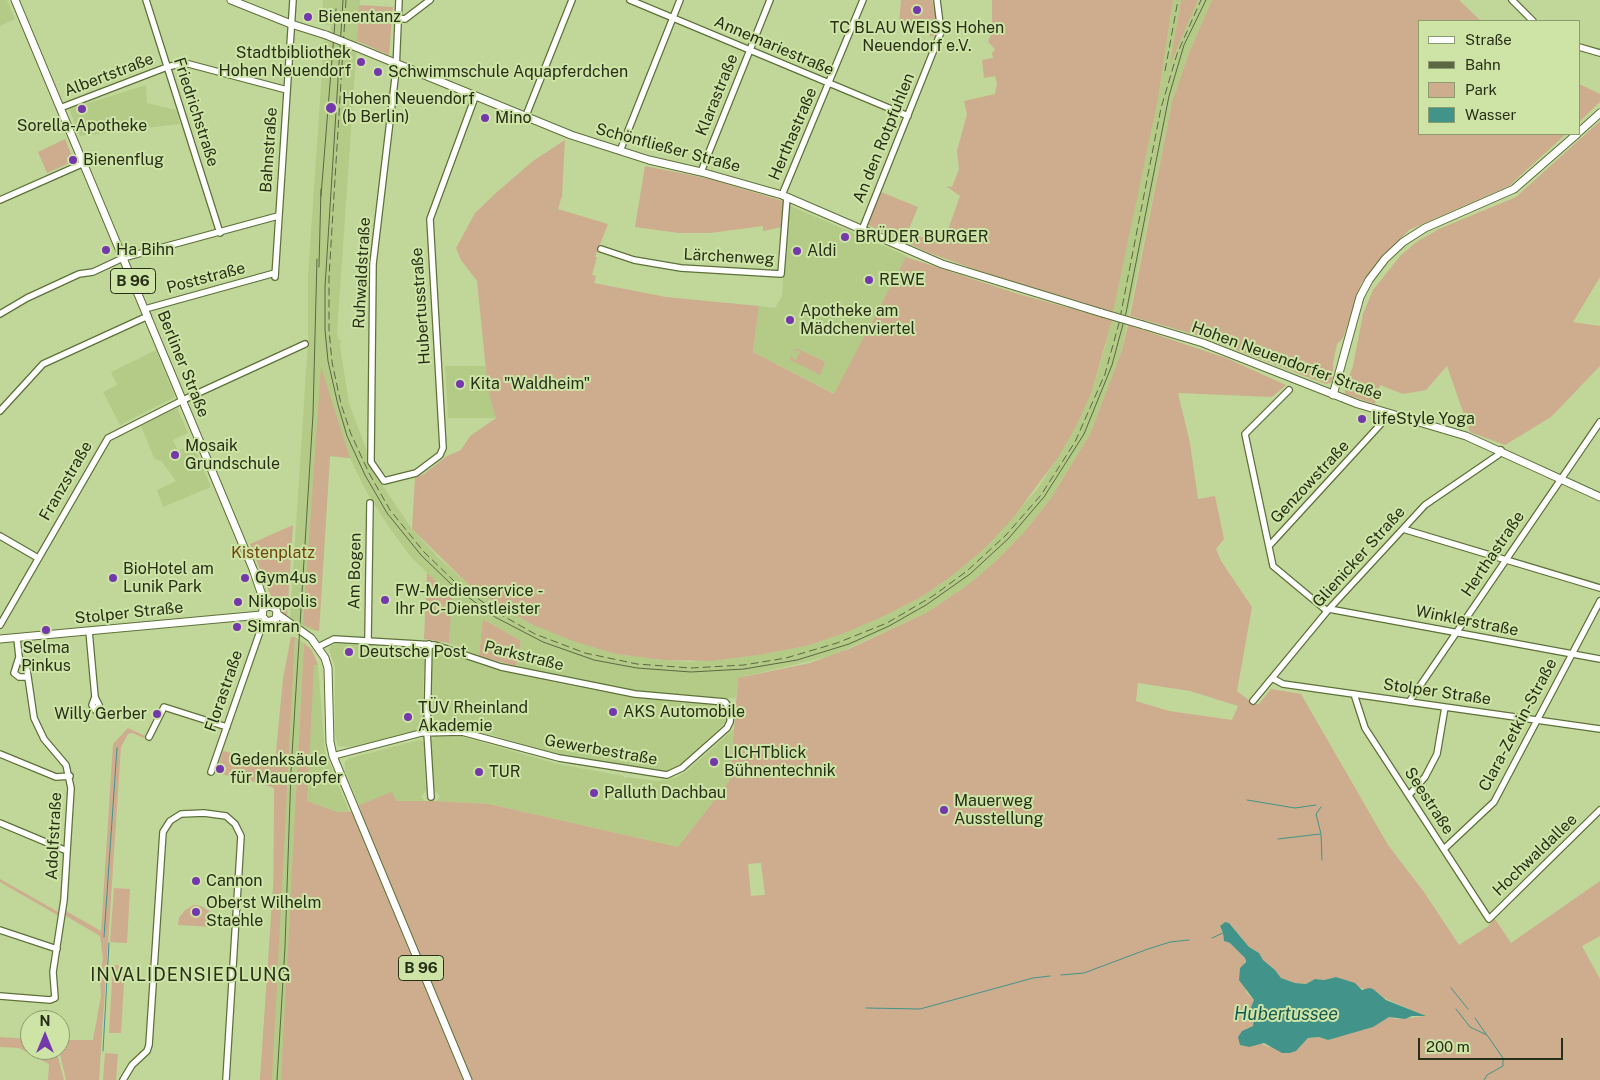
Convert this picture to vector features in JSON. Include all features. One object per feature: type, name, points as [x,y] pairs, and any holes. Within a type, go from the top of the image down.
[{"type":"main road","name":"Berliner Straße","points":[[14,0],[84,162],[255,573],[273,606]]},
{"type":"main road","name":"Schönfließer Straße","points":[[231,0],[356,47],[525,118],[620,151],[784,196],[942,264],[1102,313]]},
{"type":"main road","points":[[1580,131],[1600,113]]},
{"type":"main road","points":[[1334,395],[1360,297],[1369,280],[1385,259],[1404,242],[1425,228],[1514,188],[1576,135]]},
{"type":"main road","name":"Hohen Neuendorfer Straße","points":[[1102,313],[1203,343],[1334,395],[1390,414],[1466,436],[1501,450],[1560,480],[1600,497]]},
{"type":"main road","name":"Berliner Straße","points":[[255,573],[265,616]]},
{"type":"main road","name":"B 96","points":[[273,606],[277,614],[306,635],[318,648],[328,677],[330,742],[333,756],[468,1080]]},
{"type":"main road","name":"Stolper Straße","points":[[0,639],[265,616],[273,606]]},
{"type":"main road","points":[[265,616],[277,614]]},
{"type":"main road","name":"B 96","points":[[265,616],[306,635]]},
{"type":"street","name":"Friedrichstraße","points":[[146,0],[220,233]]},
{"type":"street","name":"Bahnstraße","points":[[275,275],[288,90],[292,0]]},
{"type":"street","name":"Ruhwaldstraße","points":[[382,480],[371,457],[373,264],[396,65],[399,0]]},
{"type":"street","points":[[398,18],[404,18],[430,0]]},
{"type":"street","points":[[525,118],[572,0]]},
{"type":"street","name":"Annemariestraße","points":[[630,0],[908,116]]},
{"type":"street","points":[[620,151],[680,0]]},
{"type":"street","name":"Klarastraße","points":[[701,172],[770,0]]},
{"type":"street","name":"Herthastraße","points":[[784,196],[863,0]]},
{"type":"street","name":"An den Rotpfuhlen","points":[[862,230],[941,32],[937,0]]},
{"type":"street","points":[[1512,0],[1532,20]]},
{"type":"street","points":[[1580,47],[1600,53]]},
{"type":"street","name":"Albertstraße","points":[[60,108],[167,67],[185,62],[288,90]]},
{"type":"street","name":"Hubertusstraße","points":[[382,480],[385,481],[416,473],[440,455],[443,448],[430,219],[476,97]]},
{"type":"street","points":[[0,200],[84,162]]},
{"type":"street","name":"Lärchenweg","points":[[601,249],[634,260],[674,267],[781,274],[784,196]]},
{"type":"street","points":[[1,312],[79,274],[93,272],[123,258],[278,216]]},
{"type":"street","name":"Poststraße","points":[[0,411],[43,364],[146,313],[275,275]]},
{"type":"street","name":"Franzstraße","points":[[0,625],[104,442],[182,400],[305,344]]},
{"type":"street","points":[[1289,390],[1245,434],[1273,566],[1328,610]]},
{"type":"street","name":"Genzowstraße","points":[[1269,546],[1390,414]]},
{"type":"street","name":"Herthastraße","points":[[1409,702],[1600,422]]},
{"type":"street","name":"Glienicker Straße","points":[[1253,701],[1328,610],[1428,502],[1498,455],[1501,450]]},
{"type":"street","name":"Am Bogen","points":[[368,640],[370,503]]},
{"type":"street","points":[[1403,529],[1600,588]]},
{"type":"street","points":[[0,536],[38,558]]},
{"type":"street","name":"Clara-Zetkin-Straße","points":[[1444,849],[1494,802],[1600,601]]},
{"type":"street","name":"Winklerstraße","points":[[1328,610],[1600,659]]},
{"type":"street","name":"Florastraße","points":[[211,772],[265,616]]},
{"type":"street","points":[[89,631],[95,697]]},
{"type":"street","points":[[17,638],[19,656],[14,673],[19,677],[27,677],[27,670],[19,656]]},
{"type":"street","name":"Parkstraße","points":[[318,648],[333,639],[428,644],[451,649],[495,666],[619,692],[682,700],[726,703]]},
{"type":"street","points":[[428,644],[427,732],[430,796]]},
{"type":"street","name":"Adolfstraße","points":[[0,996],[53,1000],[56,996],[53,977],[63,910],[70,776],[66,765],[36,726],[27,677]]},
{"type":"street","name":"Stolper Straße","points":[[1272,678],[1283,684],[1600,729]]},
{"type":"street","name":"Seestraße","points":[[1354,694],[1365,728],[1489,919]]},
{"type":"street","name":"Gewerbestraße","points":[[333,756],[427,732],[464,732],[559,758],[635,772],[667,775],[682,768],[728,727],[731,711],[726,703]]},
{"type":"street","points":[[149,738],[161,712],[167,704],[227,727]]},
{"type":"street","points":[[1409,795],[1425,777],[1437,754],[1445,707]]},
{"type":"street","points":[[0,754],[56,777],[70,776]]},
{"type":"street","name":"Hochwaldallee","points":[[1489,919],[1600,810]]},
{"type":"street","points":[[123,1080],[132,1065],[147,1051],[149,1045],[163,832],[170,821],[181,814],[204,813],[226,816],[235,824],[241,836],[226,1080]]},
{"type":"street","points":[[0,823],[67,851]]},
{"type":"street","points":[[0,930],[57,950]]},
{"type":"shaded area","points":[[0,0],[7,0],[15,19],[0,26]]},
{"type":"shaded area","points":[[323,0],[360,0],[337,334],[339,340],[341,340],[340,346],[349,403],[373,467],[383,486],[412,529],[438,557],[470,586],[531,624],[616,654],[688,662],[758,655],[806,646],[845,633],[884,616],[923,596],[984,549],[1038,488],[1077,425],[1092,391],[1105,347],[1158,99],[1173,0],[1181,0],[1171,62],[1198,0],[1212,0],[1189,53],[1172,102],[1121,353],[1090,434],[1051,498],[1026,530],[996,561],[969,584],[928,612],[831,656],[738,678],[736,698],[720,698],[630,690],[516,666],[521,641],[483,619],[479,656],[449,643],[451,596],[411,557],[388,526],[366,491],[350,458],[330,456],[319,631],[311,630],[290,618],[308,340],[308,276],[324,41],[330,42],[331,25],[321,24]]},
{"type":"shaded area","points":[[146,85],[147,103],[176,110],[180,124],[80,136],[69,109]]},
{"type":"shaded area","points":[[788,205],[907,256],[835,394],[753,352],[759,306],[775,308],[782,296]]},
{"type":"shaded area","points":[[156,350],[175,397],[120,425],[103,392],[117,385],[111,372]]},
{"type":"shaded area","points":[[445,366],[485,366],[496,418],[448,418]]},
{"type":"shaded area","name":"Mosaik Grundschule","points":[[177,408],[188,433],[173,440],[178,451],[193,445],[211,487],[163,507],[157,490],[176,481],[162,462],[154,458],[141,426]]},
{"type":"shaded area","points":[[295,637],[304,643],[296,796],[308,751],[314,665],[318,665],[325,752],[349,811],[337,812],[308,802],[293,1080],[260,1080],[273,885],[274,788],[287,793]]},
{"type":"shaded area","points":[[332,645],[421,648],[425,652],[424,726],[420,730],[349,747],[338,746],[335,734],[335,667],[329,649]]},
{"type":"shaded area","points":[[437,649],[501,671],[571,686],[636,698],[721,705],[728,712],[727,721],[679,766],[666,772],[560,755],[465,727],[435,728],[430,724],[432,652]]},
{"type":"shaded area","points":[[734,729],[730,780],[678,847],[489,804],[437,801],[440,796],[433,789],[431,740],[435,737],[463,737],[558,764],[624,776],[624,778],[657,781],[675,778],[686,772]]},
{"type":"shaded area","points":[[419,740],[424,742],[427,789],[421,797],[425,801],[395,801],[391,793],[359,805],[345,770],[345,762],[350,758]]},
{"type":"green space","name":"TC BLAU WEISS Hohen Neuendorf e.V.","points":[[901,0],[932,0],[938,27],[934,37],[899,23]]},
{"type":"green space","points":[[992,0],[1173,0],[1158,99],[1113,312],[985,273],[910,244],[912,235],[944,241],[960,196],[946,186],[952,187],[959,169],[957,151],[967,114],[964,101],[995,94],[997,84],[995,76],[984,78],[982,60],[993,58],[992,53],[995,49],[988,42],[992,32]]},
{"type":"green space","points":[[1181,0],[1198,0],[1170,65],[1180,6]]},
{"type":"green space","points":[[1212,0],[1459,0],[1480,20],[1418,20],[1418,135],[1565,135],[1509,186],[1409,230],[1380,259],[1361,284],[1343,338],[1337,344],[1333,363],[1333,382],[1326,384],[1200,336],[1130,316],[1172,102],[1189,53]]},
{"type":"green space","points":[[359,5],[393,7],[389,55],[357,41]]},
{"type":"green space","points":[[1580,84],[1600,94],[1600,102],[1580,121]]},
{"type":"green space","points":[[1600,121],[1600,277],[1573,322],[1600,326],[1600,366],[1551,417],[1505,445],[1470,432],[1447,366],[1426,390],[1403,394],[1380,385],[1375,404],[1345,394],[1345,387],[1353,366],[1363,314],[1373,290],[1401,255],[1418,241],[1439,229],[1516,197]]},
{"type":"green space","points":[[65,139],[74,161],[47,173],[38,152]]},
{"type":"green space","points":[[565,140],[562,196],[558,209],[608,224],[595,257],[597,257],[592,275],[596,276],[594,283],[666,297],[759,306],[753,352],[834,394],[906,257],[1015,293],[1112,320],[1092,391],[1077,425],[1059,456],[1013,518],[984,549],[954,574],[923,596],[884,616],[845,633],[806,646],[711,661],[664,660],[616,654],[573,641],[531,624],[501,606],[470,586],[412,529],[415,478],[424,474],[447,456],[461,450],[470,436],[496,418],[488,390],[477,281],[461,260],[456,248],[475,213],[533,161]]},
{"type":"green space","points":[[645,166],[710,179],[783,201],[782,227],[763,231],[763,226],[710,233],[679,233],[635,227]]},
{"type":"green space","points":[[881,192],[918,207],[904,241],[868,225]]},
{"type":"green space","points":[[1128,325],[1226,358],[1286,385],[1272,397],[1178,393],[1190,443],[1198,499],[1215,496],[1224,539],[1216,549],[1221,561],[1252,607],[1237,691],[1254,704],[1259,704],[1271,689],[1301,694],[1388,845],[1424,892],[1459,945],[1487,927],[1495,919],[1511,943],[1600,881],[1600,936],[1582,946],[1600,979],[1600,1080],[281,1080],[304,643],[312,650],[318,665],[314,665],[307,801],[337,812],[361,811],[359,805],[392,792],[396,801],[489,804],[678,847],[730,780],[738,678],[810,663],[851,648],[928,612],[969,584],[996,561],[1026,530],[1051,498],[1090,434],[1121,353]],"holes":[[[1138,683],[1190,691],[1238,706],[1232,720],[1169,711],[1136,701]],[[761,863],[765,895],[751,896],[748,864]],[[1225,922],[1229,923],[1249,947],[1259,953],[1263,960],[1281,978],[1295,983],[1306,984],[1315,979],[1323,980],[1336,977],[1425,1016],[1397,1019],[1389,1017],[1328,1040],[1319,1037],[1308,1038],[1300,1047],[1269,1047],[1260,1043],[1249,1047],[1240,1045],[1246,1029],[1253,1026],[1254,1017],[1251,1008],[1254,1000],[1247,993],[1244,985],[1245,958],[1230,943],[1224,941],[1220,927]]]},
{"type":"green space","points":[[796,348],[825,362],[820,375],[791,360],[788,363],[792,355],[793,359],[796,360],[800,352],[797,350],[794,353]]},
{"type":"green space","points":[[321,367],[350,458],[330,456],[319,631],[303,625]]},
{"type":"green space","name":"Kistenplatz","points":[[293,525],[287,617],[283,614],[279,605],[273,601],[250,544]]},
{"type":"green space","points":[[427,573],[452,596],[449,643],[424,639]]},
{"type":"green space","points":[[483,619],[521,641],[516,666],[479,656]]},
{"type":"green space","points":[[291,637],[295,637],[272,1080],[260,1080],[274,875],[274,788],[216,773],[223,751],[275,763],[283,678]]},
{"type":"green space","points":[[128,728],[145,736],[144,738],[132,733],[128,734],[121,747],[99,1080],[66,1080],[61,1060],[70,1060],[70,1040],[93,1040],[101,996],[100,976],[103,958],[100,936],[66,916],[66,911],[101,931],[113,744]]},
{"type":"green space","points":[[0,879],[60,913],[59,916],[0,882]]},
{"type":"green space","points":[[114,888],[130,889],[127,943],[110,942]]},
{"type":"green space","points":[[194,905],[201,906],[209,911],[213,927],[178,925],[179,918],[185,910]]},
{"type":"green space","points":[[113,965],[125,966],[121,1033],[109,1033]]},
{"type":"green space","points":[[0,1037],[20,1038],[20,1049],[0,1047]]},
{"type":"green space","points":[[105,1053],[118,1054],[116,1080],[103,1080]]},
{"type":"green space","points":[[42,1060],[59,1060],[64,1080],[48,1080],[49,1064]]},
{"type":"water","name":"Hubertussee","points":[[1225,922],[1229,923],[1249,947],[1259,953],[1263,960],[1281,978],[1295,983],[1306,984],[1315,979],[1324,980],[1336,977],[1355,983],[1362,990],[1373,989],[1386,1000],[1426,1016],[1412,1016],[1405,1019],[1389,1017],[1373,1027],[1328,1040],[1319,1037],[1308,1038],[1296,1051],[1290,1053],[1282,1053],[1264,1043],[1249,1047],[1240,1045],[1238,1037],[1242,1031],[1253,1026],[1254,1017],[1251,1007],[1254,1000],[1239,980],[1240,968],[1246,962],[1245,958],[1230,943],[1224,941],[1220,926]]},
{"type":"waterway","points":[[104,937],[117,748]]},
{"type":"waterway","points":[[1247,800],[1295,808],[1316,805]]},
{"type":"waterway","points":[[1321,807],[1316,814],[1321,834],[1322,860]]},
{"type":"waterway","points":[[1278,839],[1320,834]]},
{"type":"waterway","points":[[1212,938],[1223,933]]},
{"type":"waterway","points":[[1061,975],[1084,973],[1170,942],[1189,940]]},
{"type":"waterway","points":[[103,1051],[109,943]]},
{"type":"waterway","points":[[866,1008],[920,1009],[1033,978],[1050,976]]},
{"type":"waterway","points":[[1451,988],[1468,1009]]},
{"type":"waterway","points":[[1456,1009],[1470,1027],[1487,1035],[1503,1058],[1503,1066],[1487,1075],[1484,1080]]},
{"type":"waterway","points":[[1475,1018],[1486,1034]]},
{"type":"tram line","points":[[343,0],[325,287],[325,330],[328,361],[338,405],[347,436],[365,475],[387,513],[421,555],[452,585],[495,617],[543,642],[594,660],[637,668],[691,672],[744,669],[797,660],[849,644],[889,626],[926,605],[970,574],[1009,538],[1044,497],[1084,434],[1112,365],[1126,313],[1169,96],[1184,45],[1206,0]]},
{"type":"tram line","points":[[321,196],[336,9]]},
{"type":"tram line","points":[[319,267],[321,189]]},
{"type":"tram line","points":[[277,1080],[285,947],[291,771],[313,414],[317,259]]},
{"type":"railway","points":[[346,0],[329,277],[329,330],[332,362],[341,404],[351,434],[369,473],[390,510],[424,552],[455,582],[498,613],[535,634],[585,653],[637,664],[691,668],[744,665],[786,658],[837,643],[887,623],[933,596],[967,571],[1006,535],[1041,495],[1075,442],[1105,374],[1119,323],[1161,108],[1177,54],[1201,0]]},
{"type":"railway","points":[[1165,71],[1178,0]]},
{"type":"place","name":"TC BLAU WEISS Hohen Neuendorf e.V.","points":[[917,10]]},
{"type":"place","name":"Bienentanz","points":[[308,17]]},
{"type":"place","name":"Stadtbibliothek Hohen Neuendorf","points":[[361,62]]},
{"type":"place","name":"Schwimmschule Aquapferdchen","points":[[378,72]]},
{"type":"place","name":"Hohen Neuendorf (b Berlin)","points":[[331,108]]},
{"type":"place","name":"Sorella-Apotheke","points":[[82,109]]},
{"type":"place","name":"Mino","points":[[485,118]]},
{"type":"place","name":"Bienenflug","points":[[73,160]]},
{"type":"place","name":"BRÜDER BURGER","points":[[845,237]]},
{"type":"place","name":"Ha Bihn","points":[[106,250]]},
{"type":"place","name":"Aldi","points":[[797,251]]},
{"type":"place","name":"REWE","points":[[869,280]]},
{"type":"place","name":"Apotheke am Mädchenviertel","points":[[790,320]]},
{"type":"place","name":"Kita \"Waldheim\"","points":[[460,384]]},
{"type":"place","name":"lifeStyle Yoga","points":[[1362,419]]},
{"type":"place","name":"Mosaik Grundschule","points":[[175,455]]},
{"type":"place","name":"BioHotel am Lunik Park","points":[[113,578]]},
{"type":"place","name":"Gym4us","points":[[245,578]]},
{"type":"place","name":"FW-Medienservice - Ihr PC-Dienstleister","points":[[385,600]]},
{"type":"place","name":"Nikopolis","points":[[238,602]]},
{"type":"place","name":"Simran","points":[[237,627]]},
{"type":"place","name":"Selma Pinkus","points":[[46,630]]},
{"type":"place","name":"Deutsche Post","points":[[349,652]]},
{"type":"place","name":"AKS Automobile","points":[[613,712]]},
{"type":"place","name":"Willy Gerber","points":[[157,714]]},
{"type":"place","name":"TÜV Rheinland Akademie","points":[[408,717]]},
{"type":"place","name":"LICHTblick Bühnentechnik","points":[[714,762]]},
{"type":"place","name":"Gedenksäule für Maueropfer","points":[[220,769]]},
{"type":"place","name":"TUR","points":[[479,772]]},
{"type":"place","name":"Palluth Dachbau","points":[[594,793]]},
{"type":"place","name":"Mauerweg Ausstellung","points":[[944,810]]},
{"type":"place","name":"Cannon","points":[[196,881]]},
{"type":"place","name":"Oberst Wilhelm Staehle","points":[[196,912]]},
{"type":"district","name":"INVALIDENSIEDLUNG","points":[[191,975]]}]
